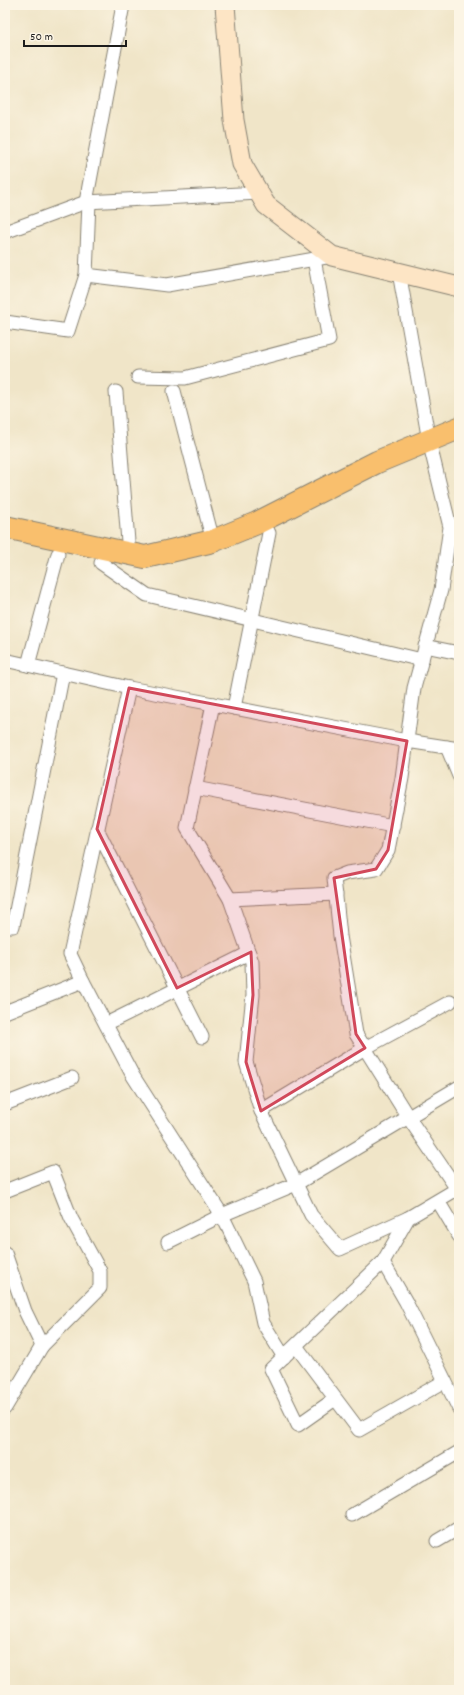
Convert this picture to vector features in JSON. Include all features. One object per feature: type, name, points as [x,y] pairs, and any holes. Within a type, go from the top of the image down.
[{"type":"highway","points":[[5,542],[145,571],[218,555],[269,533],[383,475],[431,448],[459,428]]},
{"type":"highway","points":[[5,527],[145,557],[213,541],[257,523],[377,462],[431,448],[459,443]]},
{"type":"street","points":[[5,322],[68,331],[86,275],[88,202],[123,5]]},
{"type":"street","points":[[138,377],[185,378],[329,340],[323,258],[266,205],[242,164],[234,120],[225,5]]},
{"type":"street","points":[[5,232],[88,202],[259,193]]},
{"type":"street","points":[[86,275],[167,285],[323,258],[399,272],[459,287]]},
{"type":"street","points":[[212,704],[187,828],[230,899],[252,962],[253,995],[246,1062],[261,1111],[311,1215],[340,1249],[408,1218],[458,1189],[408,1117],[356,1034],[340,936],[334,878],[347,873],[376,869],[388,850],[414,688],[440,590],[450,527],[431,448],[399,272]]},
{"type":"street","points":[[174,391],[213,541]]},
{"type":"street","points":[[116,392],[129,554]]},
{"type":"street","points":[[234,708],[253,620],[269,533]]},
{"type":"street","points":[[28,665],[58,554]]},
{"type":"street","points":[[101,563],[147,595],[422,660]]},
{"type":"street","points":[[425,646],[459,652]]},
{"type":"street","points":[[5,660],[129,688],[406,741],[453,748],[459,776]]},
{"type":"street","points":[[5,926],[13,926],[63,673]]},
{"type":"street","points":[[129,688],[70,954],[133,1076],[222,1215],[254,1281],[262,1323],[284,1357]]},
{"type":"street","points":[[195,788],[393,826]]},
{"type":"street","points":[[97,829],[202,1037]]},
{"type":"street","points":[[230,899],[336,894]]},
{"type":"street","points":[[106,1024],[249,954]]},
{"type":"street","points":[[5,1012],[83,981]]},
{"type":"street","points":[[261,1111],[365,1048],[450,1002]]},
{"type":"street","points":[[5,1104],[72,1078]]},
{"type":"street","points":[[168,1242],[222,1215],[296,1184],[459,1087]]},
{"type":"street","points":[[5,1188],[54,1167]]},
{"type":"street","points":[[5,1191],[53,1172],[71,1218],[100,1271],[100,1288],[42,1346],[5,1408]]},
{"type":"street","points":[[438,1201],[459,1236]]},
{"type":"street","points":[[335,1399],[298,1425],[271,1369],[383,1262],[408,1218]]},
{"type":"street","points":[[5,1253],[25,1311],[42,1346]]},
{"type":"street","points":[[383,1262],[406,1302],[459,1409]]},
{"type":"street","points":[[296,1346],[359,1430],[445,1381]]},
{"type":"street","points":[[352,1515],[459,1452]]},
{"type":"street","points":[[437,1541],[459,1528]]},
{"type":"highlighted area","points":[[129,688],[407,741],[388,850],[376,869],[334,878],[356,1034],[365,1048],[261,1111],[246,1062],[253,995],[251,952],[177,988],[97,829]]}]
